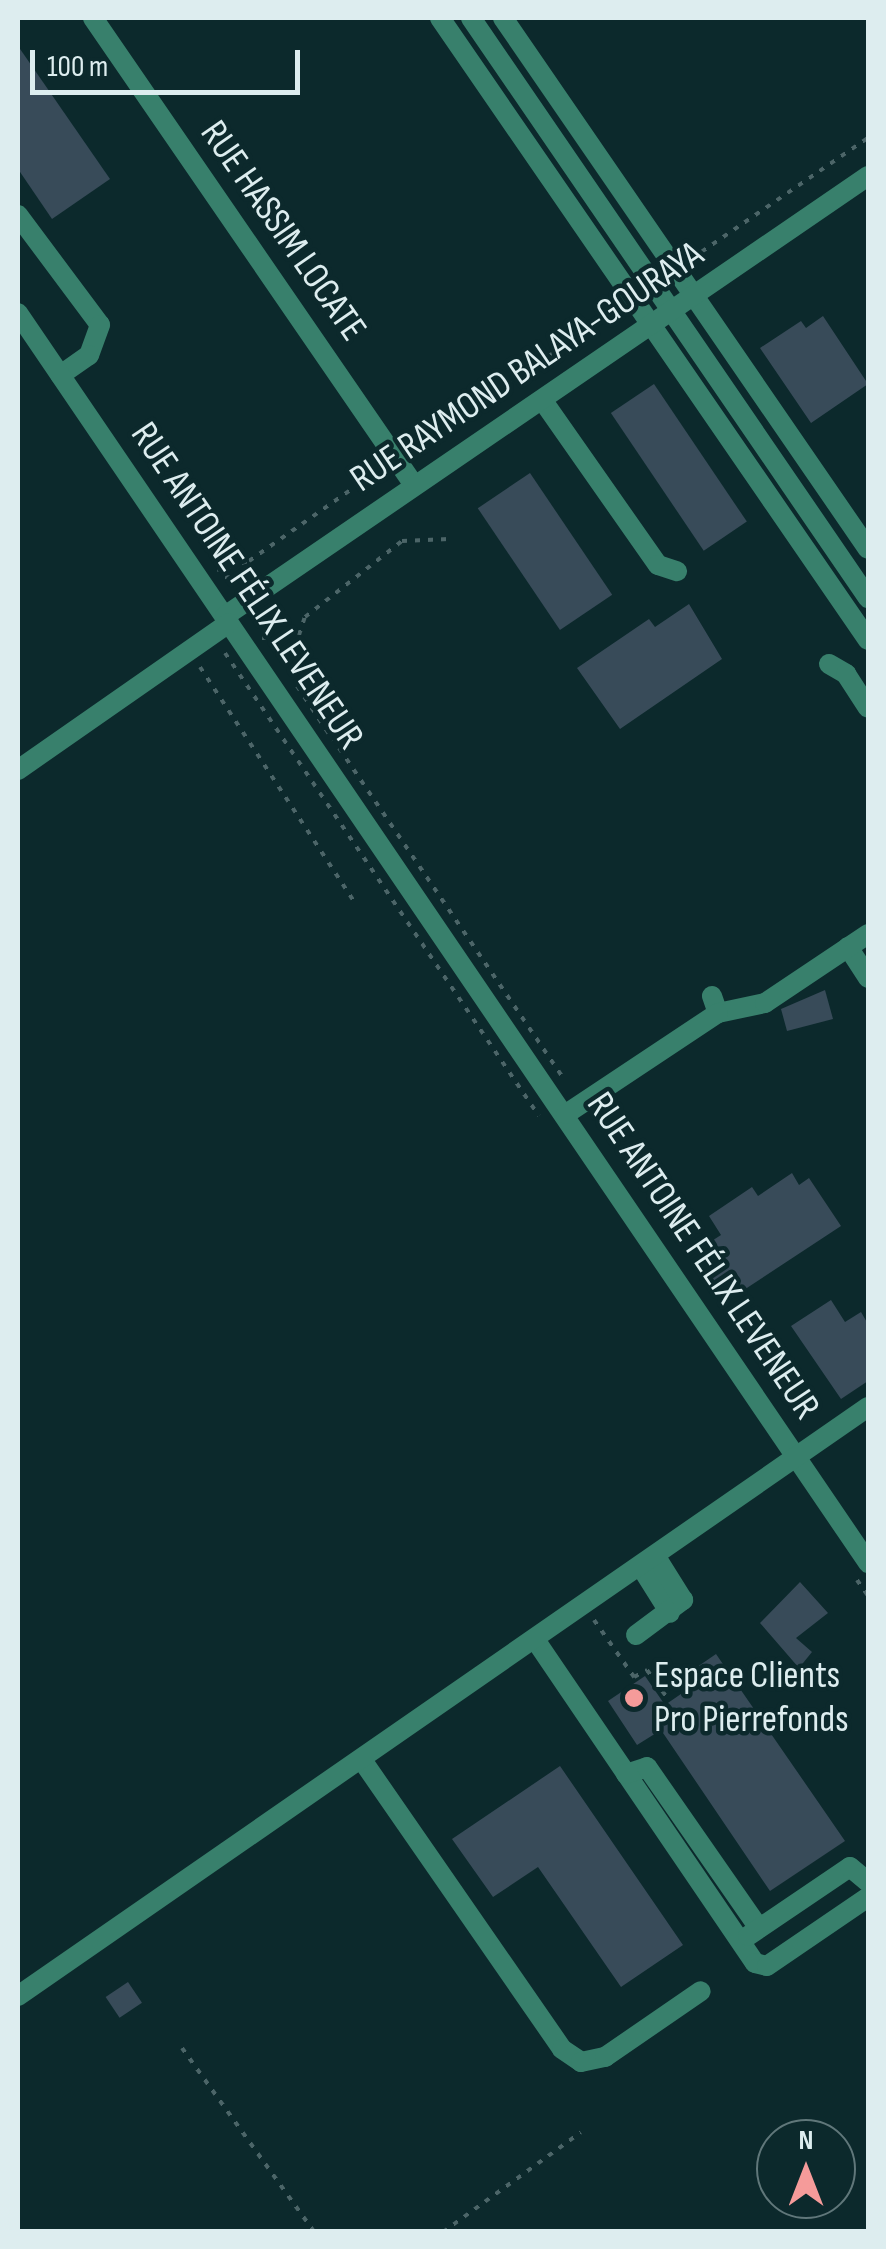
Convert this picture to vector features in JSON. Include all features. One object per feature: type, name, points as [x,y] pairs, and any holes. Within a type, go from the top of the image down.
[{"type":"street","name":"RUE HASSIM LOCATE","points":[[93,18],[414,485]]},
{"type":"street","points":[[440,18],[624,303],[653,326],[868,640]]},
{"type":"street","points":[[471,18],[868,598]]},
{"type":"street","points":[[503,18],[868,550]]},
{"type":"street","name":"RUE RAYMOND BALAYA-GOURAYA","points":[[18,770],[414,485],[544,401],[868,176]]},
{"type":"street","points":[[18,216],[100,325],[89,355],[60,376]]},
{"type":"street","name":"RUE ANTOINE FÉLIX LEVENEUR","points":[[18,314],[227,620],[306,716],[573,1109],[796,1456],[536,1641],[18,1996]]},
{"type":"street","points":[[544,401],[658,564],[677,570]]},
{"type":"street","points":[[829,664],[846,674],[868,708]]},
{"type":"street","points":[[573,1109],[715,1005],[764,1002],[868,934]]},
{"type":"street","points":[[848,948],[868,978]]},
{"type":"street","points":[[868,1407],[796,1456],[868,1564]]},
{"type":"street","points":[[636,1636],[670,1613],[649,1562]]},
{"type":"street","points":[[536,1641],[755,1963],[767,1966],[868,1897]]},
{"type":"street","points":[[362,1760],[562,2049],[581,2062],[604,2057],[701,1991]]},
{"type":"street","points":[[626,1774],[647,1767],[760,1928]]},
{"type":"street","points":[[740,1941],[850,1867],[868,1882]]},
{"type":"path","points":[[674,267],[868,138]]},
{"type":"path","points":[[607,293],[624,303]]},
{"type":"path","points":[[201,581],[220,568],[248,561],[624,303]]},
{"type":"path","points":[[622,325],[624,303]]},
{"type":"path","points":[[372,451],[396,457],[419,454]]},
{"type":"path","points":[[387,477],[396,457]]},
{"type":"path","points":[[306,716],[318,697],[300,646],[305,617],[402,541],[449,539]]},
{"type":"path","points":[[220,568],[225,577],[247,579]]},
{"type":"path","points":[[262,650],[265,609],[280,598]]},
{"type":"path","points":[[189,650],[356,903]]},
{"type":"path","points":[[294,682],[306,716],[573,1109]]},
{"type":"path","points":[[594,1620],[634,1677],[647,1670],[666,1696]]},
{"type":"path","points":[[182,2048],[314,2232]]},
{"type":"path","points":[[443,2232],[581,2132]]},
{"type":"building","points":[[18,46],[110,179],[52,219],[18,169]]},
{"type":"building","points":[[823,316],[868,384],[811,423],[760,348],[801,321],[806,328]]},
{"type":"building","points":[[654,384],[747,522],[704,551],[611,413]]},
{"type":"building","points":[[530,473],[612,595],[560,630],[478,508]]},
{"type":"building","points":[[689,604],[722,659],[620,729],[577,668],[649,619],[655,627]]},
{"type":"building","points":[[825,990],[833,1019],[787,1031],[781,1009]]},
{"type":"building","points":[[792,1173],[799,1185],[809,1178],[841,1226],[724,1303],[704,1275],[720,1264],[707,1244],[721,1235],[709,1216],[752,1187],[758,1196]]},
{"type":"building","points":[[831,1300],[845,1322],[861,1312],[868,1324],[868,1381],[841,1399],[791,1326]]},
{"type":"building","points":[[800,1582],[828,1613],[796,1638],[812,1652],[799,1668],[760,1623]]},
{"type":"building","points":[[716,1654],[845,1841],[770,1891],[661,1730],[637,1745],[608,1701],[645,1676],[665,1705],[691,1687],[684,1676]]},
{"type":"building","points":[[560,1766],[683,1945],[621,1987],[538,1867],[493,1897],[452,1839]]},
{"type":"building","points":[[128,1982],[142,2003],[120,2018],[106,1997]]},
{"type":"place","name":"Espace Clients Pro Pierrefonds","points":[[634,1698]]}]
